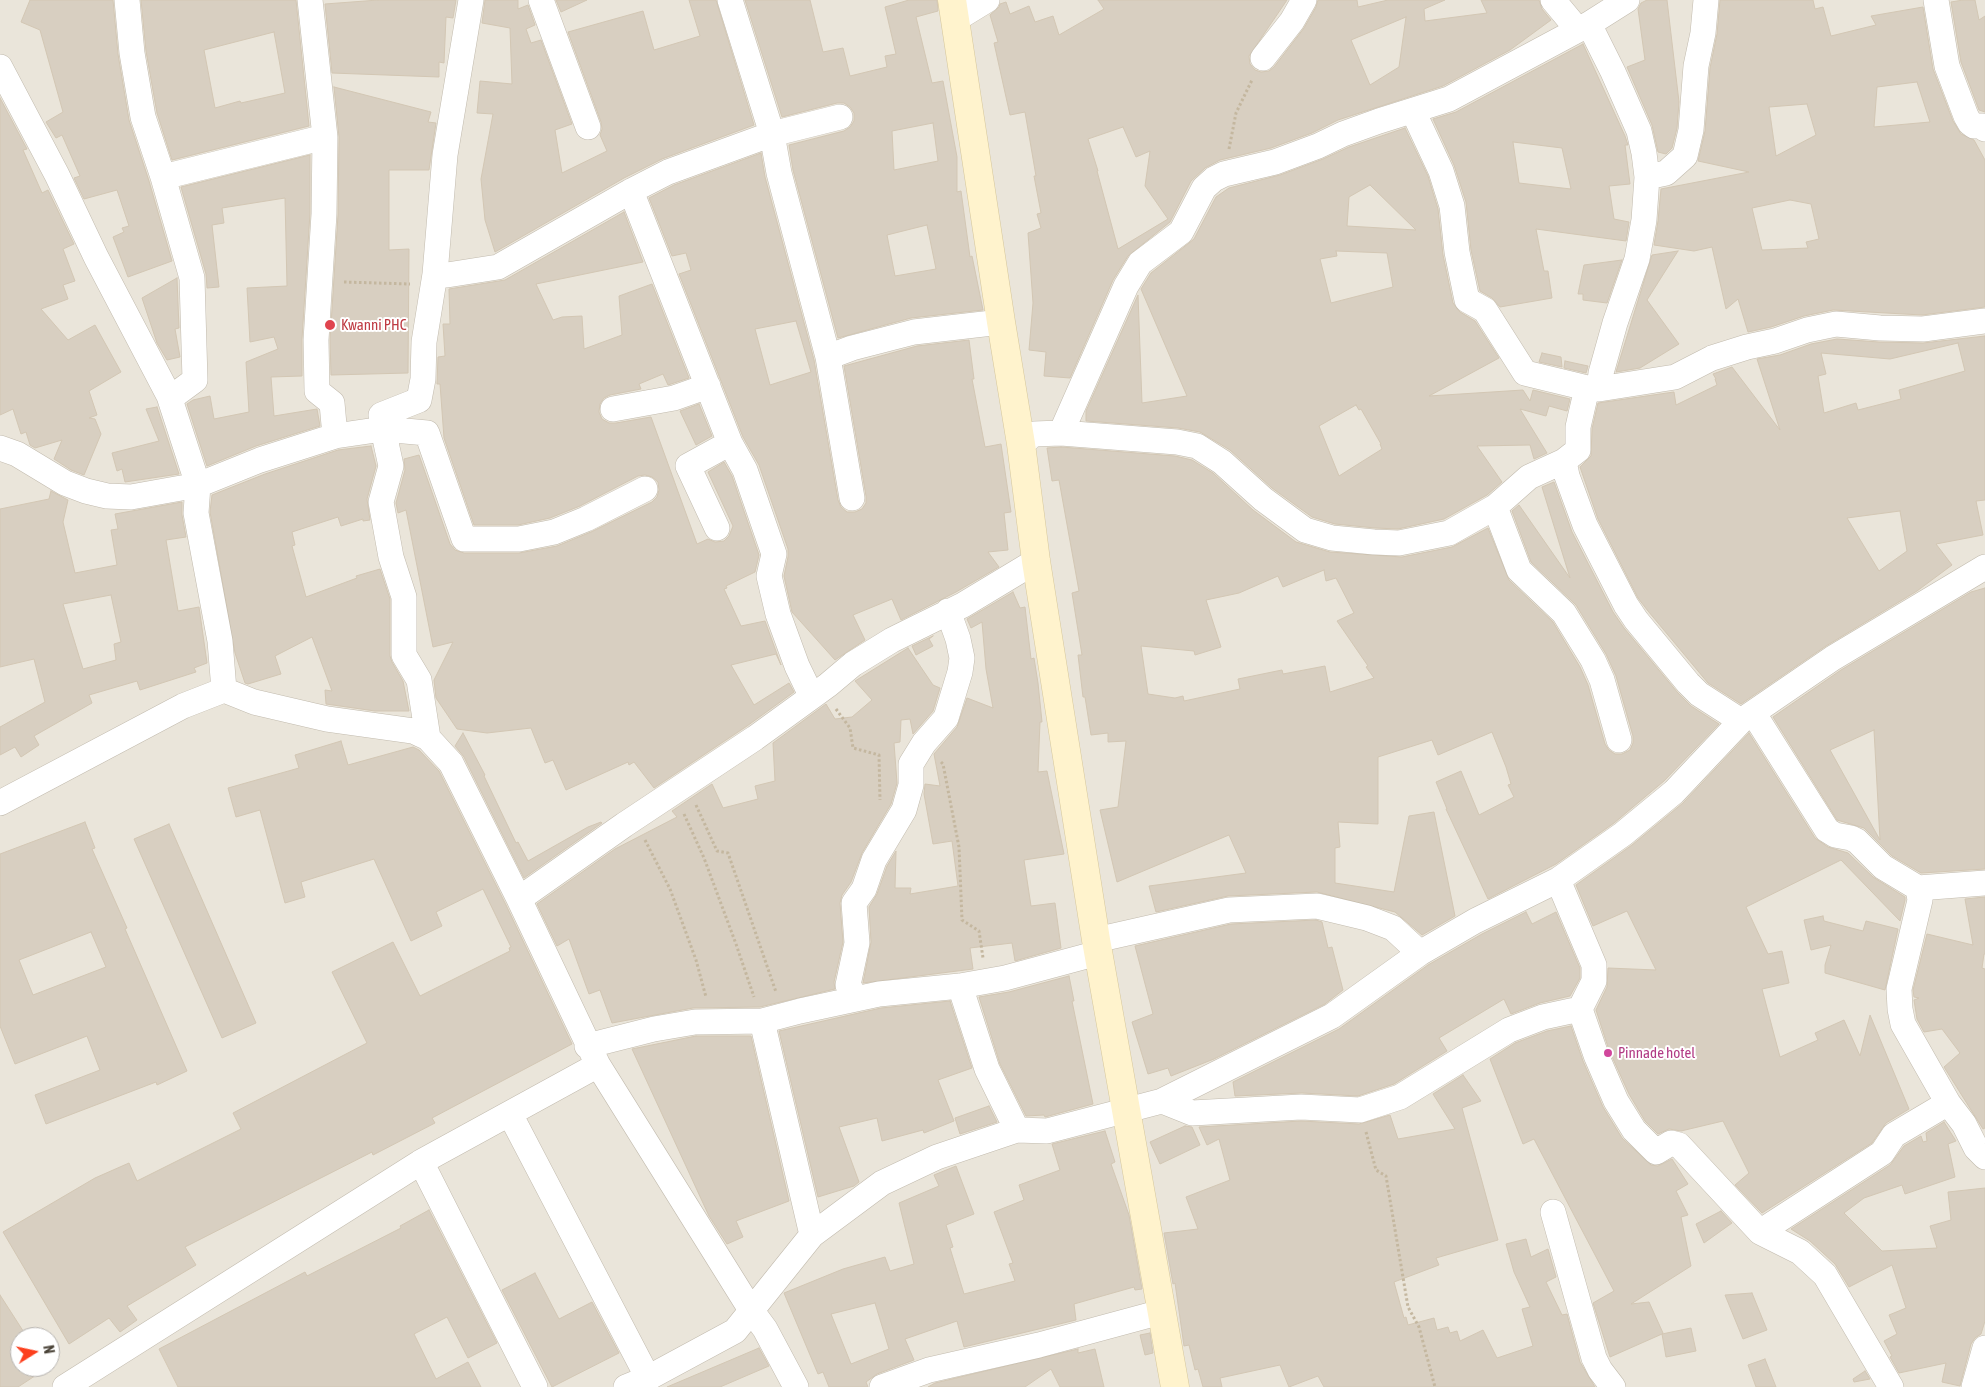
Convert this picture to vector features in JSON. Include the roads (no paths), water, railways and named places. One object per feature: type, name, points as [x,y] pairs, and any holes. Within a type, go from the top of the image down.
[{"type":"street","points":[[127,0],[132,53],[143,117],[163,176],[192,278],[195,325],[195,380],[176,394],[169,396]]},
{"type":"street","points":[[310,0],[325,137],[324,214],[318,282],[317,391],[332,403],[335,436]]},
{"type":"street","points":[[428,738],[419,680],[404,655],[404,596],[391,557],[380,502],[391,466],[381,415],[419,400],[423,379],[424,342],[434,279],[445,155],[471,0]]},
{"type":"street","points":[[541,0],[588,127]]},
{"type":"street","points":[[730,0],[772,134],[779,173],[828,357],[852,498]]},
{"type":"street","points":[[987,0],[954,10],[1001,322],[1022,444],[1036,561],[1097,946],[1175,1387]]},
{"type":"street","points":[[1263,58],[1292,21],[1304,0]]},
{"type":"street","points":[[1022,444],[1034,434],[1061,433],[1177,442],[1197,446],[1222,462],[1263,499],[1305,530],[1332,538],[1399,543],[1449,533],[1495,507],[1530,477],[1564,461],[1578,450],[1578,427],[1601,373],[1637,259],[1644,220],[1647,177],[1639,131],[1614,72],[1584,27],[1553,0]]},
{"type":"street","points":[[1061,433],[1092,359],[1130,278],[1140,263],[1181,232],[1204,188],[1214,179],[1224,174],[1275,162],[1378,121],[1449,99],[1584,27],[1627,0]]},
{"type":"street","points":[[1647,177],[1666,173],[1685,156],[1691,130],[1696,66],[1706,0]]},
{"type":"street","points":[[1936,0],[1947,66],[1970,123],[1974,126],[1983,126],[1985,129]]},
{"type":"street","points":[[3,79],[169,396],[198,485],[196,513],[220,640],[224,690]]},
{"type":"street","points":[[1413,111],[1441,171],[1452,206],[1457,252],[1467,300],[1485,310],[1525,373],[1593,389],[1675,377],[1712,358],[1747,347],[1776,341],[1807,330],[1836,324],[1923,329],[1985,321]]},
{"type":"street","points":[[434,279],[447,275],[498,267],[630,191],[668,172],[772,134],[840,117]]},
{"type":"street","points":[[163,176],[325,137]]},
{"type":"street","points":[[630,191],[730,443],[745,470],[774,554],[769,576],[778,614],[797,666],[817,692]]},
{"type":"street","points":[[828,357],[852,348],[914,332],[1001,322]]},
{"type":"street","points":[[613,409],[674,398],[708,386]]},
{"type":"street","points":[[0,448],[17,454],[65,483],[86,491],[107,496],[132,496],[198,485],[260,460],[335,436],[384,429],[427,433],[464,539],[519,539],[554,532],[586,519],[645,489]]},
{"type":"street","points":[[717,528],[688,466],[730,443]]},
{"type":"street","points":[[1564,461],[1585,525],[1626,605],[1636,620],[1699,694],[1748,717],[1827,830],[1857,841],[1883,868],[1918,888],[1985,883]]},
{"type":"street","points":[[1495,507],[1519,570],[1564,613],[1592,660],[1602,680],[1619,740]]},
{"type":"street","points":[[519,899],[634,818],[755,738],[853,664],[892,640],[963,605],[1036,561]]},
{"type":"street","points":[[510,1114],[637,1382],[734,1331],[812,1235],[882,1182],[936,1157],[1017,1130],[1047,1131],[1162,1101],[1332,1016],[1420,953],[1476,921],[1558,880],[1623,834],[1674,792],[1748,717],[1833,658],[1985,567]]},
{"type":"street","points":[[856,998],[848,985],[856,943],[854,903],[864,889],[874,860],[904,810],[911,785],[911,764],[922,747],[946,718],[960,672],[962,658],[958,639],[948,611]]},
{"type":"street","points":[[0,803],[182,706],[224,690],[254,702],[327,719],[413,731],[428,738],[451,763],[519,899],[592,1056],[751,1310],[765,1329],[796,1387]]},
{"type":"street","points":[[1558,880],[1594,965],[1594,981],[1580,1009],[1596,1055],[1616,1101],[1634,1130],[1656,1152],[1671,1143],[1679,1145],[1760,1232],[1800,1252],[1825,1275],[1891,1387]]},
{"type":"street","points":[[1918,888],[1920,900],[1899,989],[1903,1024],[1948,1103],[1975,1121],[1976,1148],[1985,1157]]},
{"type":"street","points":[[64,1387],[421,1162],[510,1114],[592,1056],[654,1029],[695,1022],[762,1021],[856,998],[987,981],[1097,946],[1229,910],[1317,906],[1367,918],[1393,928],[1420,953]]},
{"type":"street","points":[[960,986],[988,1069],[1017,1130]]},
{"type":"street","points":[[1162,1101],[1192,1113],[1301,1107],[1360,1110],[1400,1098],[1509,1030],[1543,1017],[1580,1009]]},
{"type":"street","points":[[762,1021],[812,1235]]},
{"type":"street","points":[[1760,1232],[1882,1153],[1894,1135],[1948,1103]]},
{"type":"street","points":[[421,1162],[535,1387]]},
{"type":"street","points":[[1553,1212],[1594,1358],[1613,1387]]},
{"type":"street","points":[[882,1387],[929,1370],[1039,1345],[1161,1312]]},
{"type":"street","points":[[1974,1387],[1985,1348]]},
{"type":"place","name":"Kwanni PHC","points":[[330,325]]},
{"type":"place","name":"Pinnade hotel","points":[[1608,1053]]}]
